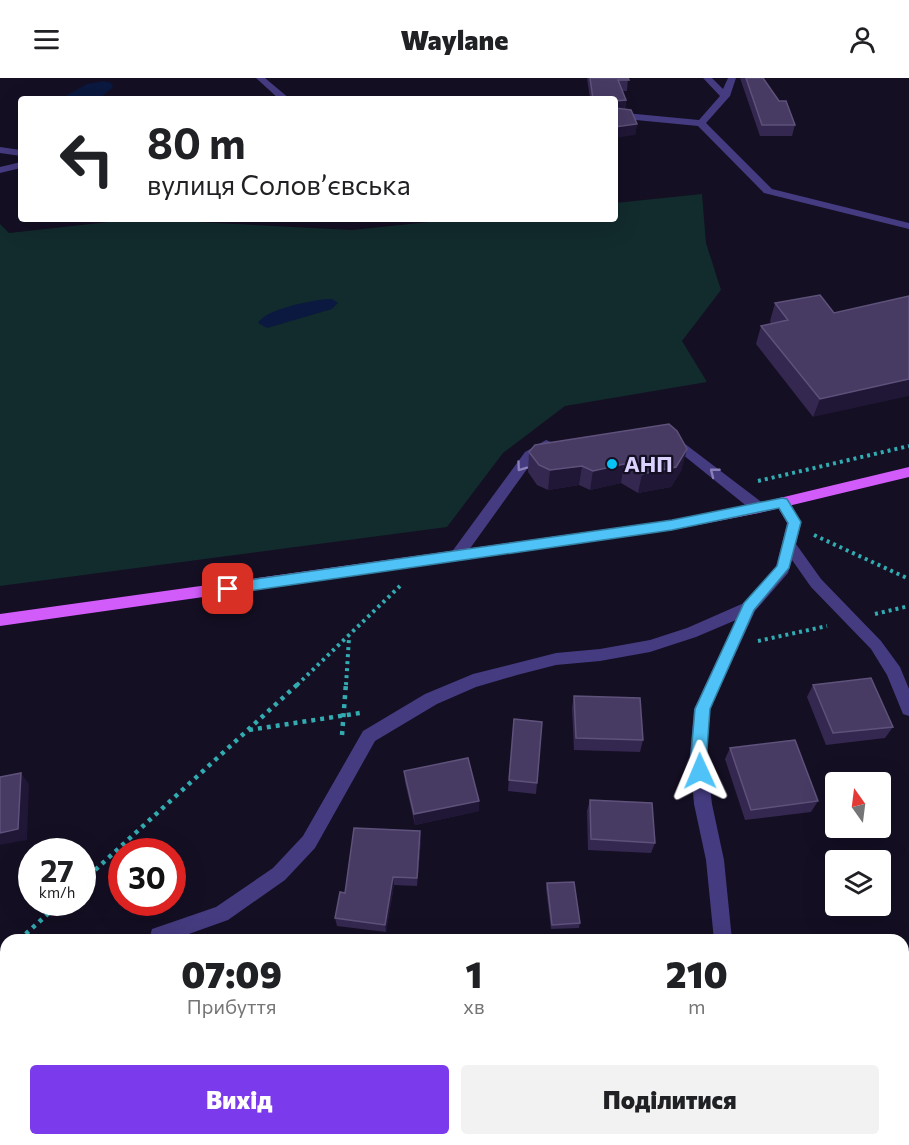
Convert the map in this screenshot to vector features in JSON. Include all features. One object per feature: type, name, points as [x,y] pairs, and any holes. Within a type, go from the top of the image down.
[{"type":"main road","points":[[0,620],[672,525],[759,508],[909,472]]},
{"type":"street","points":[[260,78],[281,96]]},
{"type":"street","points":[[708,78],[725,96]]},
{"type":"street","points":[[701,123],[725,96],[732,78]]},
{"type":"street","points":[[618,115],[701,123],[768,191],[909,226]]},
{"type":"street","points":[[0,150],[18,153]]},
{"type":"street","points":[[0,170],[18,166]]},
{"type":"street","points":[[662,433],[759,508]]},
{"type":"street","points":[[456,557],[532,452],[540,447],[561,443]]},
{"type":"street","points":[[722,934],[715,860],[703,804],[698,755],[702,709],[749,607],[783,568],[794,522],[782,502]]},
{"type":"street","points":[[790,546],[816,583],[876,645],[894,672],[909,709]]},
{"type":"street","points":[[165,934],[220,914],[279,874],[309,842],[369,736],[431,699],[473,681],[556,658],[600,655],[650,646],[691,633],[749,607]]},
{"type":"path","points":[[732,486],[909,446]]},
{"type":"path","points":[[794,522],[814,534],[909,579]]},
{"type":"path","points":[[96,869],[350,637],[400,586],[411,584]]},
{"type":"path","points":[[729,648],[909,606]]},
{"type":"path","points":[[341,738],[350,637]]},
{"type":"path","points":[[248,730],[366,711]]},
{"type":"path","points":[[26,934],[46,916]]},
{"type":"green space","points":[[702,194],[706,243],[721,290],[682,341],[707,382],[565,406],[503,453],[447,527],[0,586],[0,224],[9,233],[109,222],[195,222],[352,230],[429,222],[618,222],[618,203]]},
{"type":"water","points":[[104,81],[111,83],[113,87],[102,96],[65,96],[87,84]]},
{"type":"water","points":[[332,299],[338,303],[332,309],[267,328],[258,323],[270,313],[280,309]]},
{"type":"building","points":[[590,78],[628,78],[629,80],[618,80],[626,100],[618,101],[618,96],[593,96]]},
{"type":"building","points":[[746,78],[763,78],[779,101],[786,101],[795,125],[762,125]]},
{"type":"building","points":[[618,108],[631,110],[637,124],[618,127]]},
{"type":"building","points":[[820,295],[834,313],[909,296],[909,379],[820,399],[761,326],[788,320],[775,303]]},
{"type":"building","points":[[669,424],[677,431],[687,449],[676,467],[642,474],[624,464],[593,471],[582,466],[550,470],[539,465],[529,452],[535,445]]},
{"type":"building","points":[[871,678],[893,727],[833,733],[813,685]]},
{"type":"building","points":[[574,696],[640,698],[643,740],[576,738]]},
{"type":"building","points":[[514,719],[542,722],[537,783],[509,780]]},
{"type":"building","points":[[795,740],[818,801],[751,810],[730,748]]},
{"type":"building","points":[[468,758],[479,801],[414,814],[404,771]]},
{"type":"building","points":[[21,773],[18,829],[0,833],[0,777]]},
{"type":"building","points":[[590,800],[652,803],[655,843],[591,839]]},
{"type":"building","points":[[354,828],[420,831],[417,878],[393,877],[385,925],[335,918],[340,892],[345,893]]},
{"type":"building","points":[[574,882],[580,923],[552,925],[547,883]]},
{"type":"place","name":"АНП","points":[[612,464]]},
{"type":"route","points":[[228,589],[672,525],[782,502],[794,522],[790,546],[783,568],[749,607],[702,709],[698,755],[700,771]]}]
